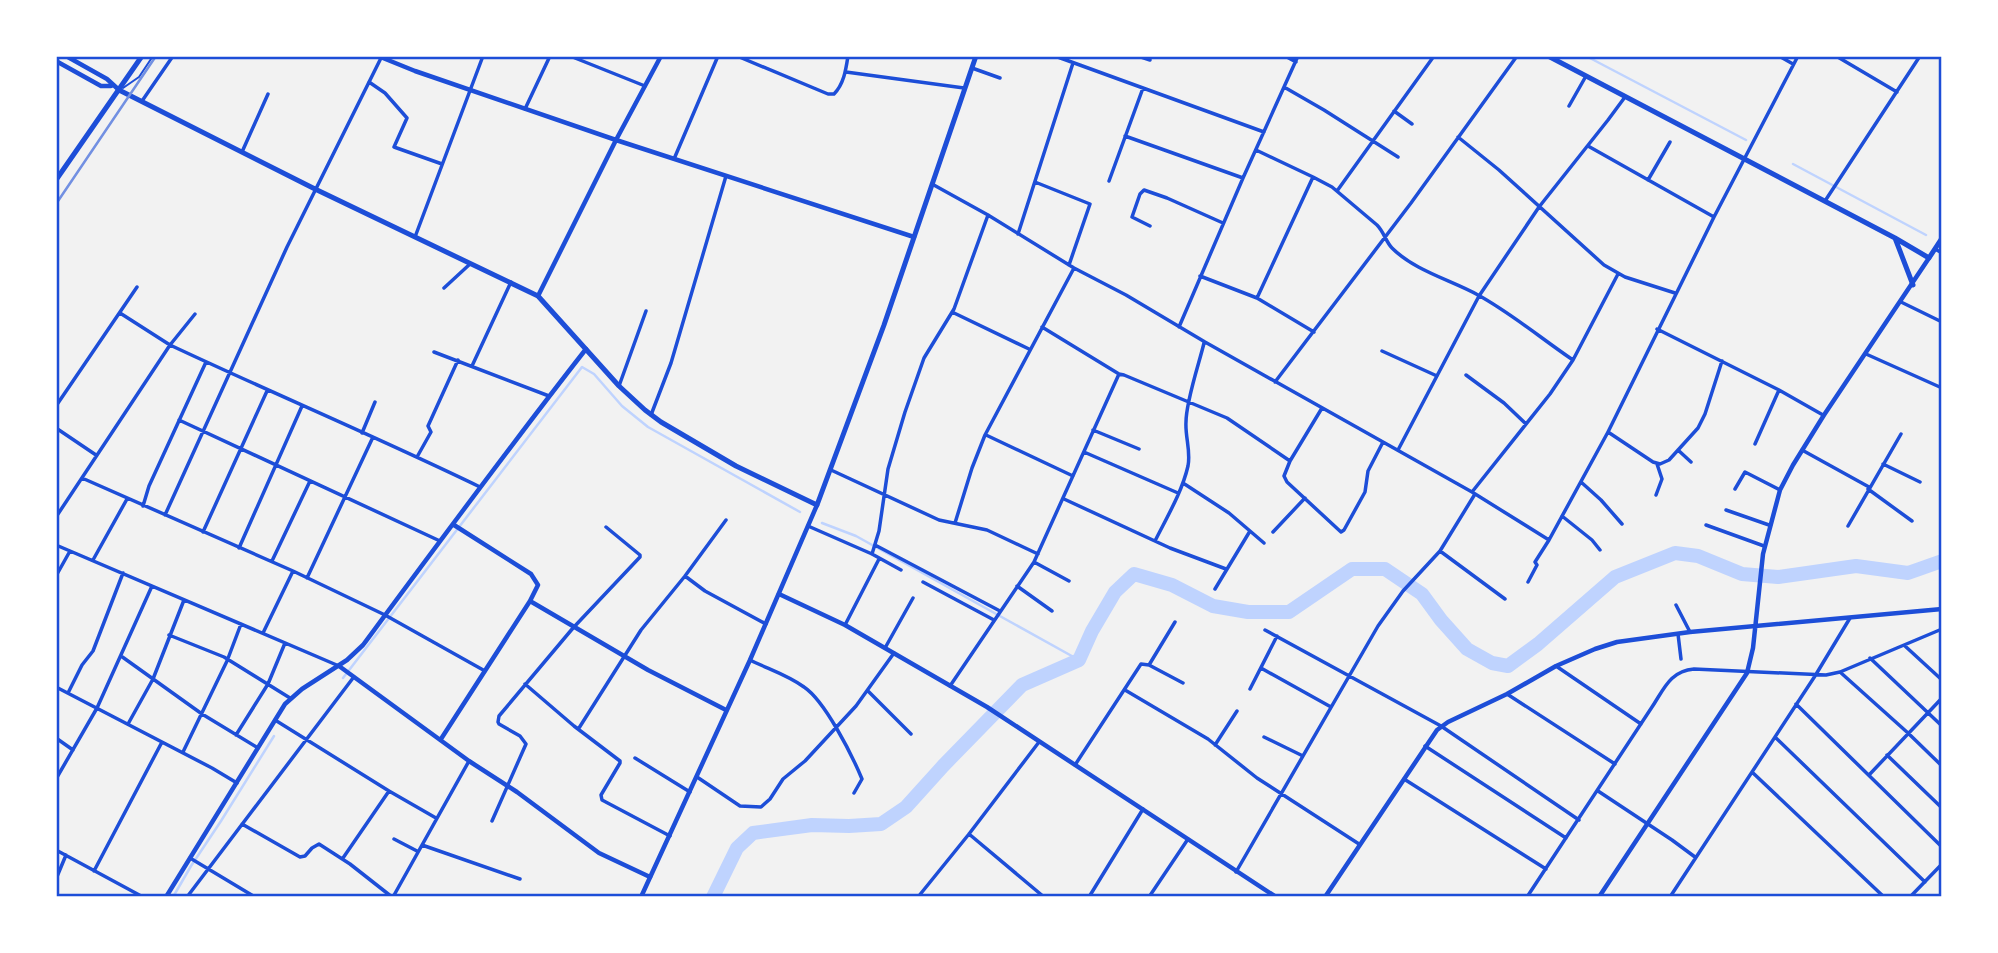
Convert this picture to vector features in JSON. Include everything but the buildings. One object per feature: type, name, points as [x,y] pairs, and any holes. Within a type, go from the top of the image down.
[{"type":"main road","points":[[56,180],[142,56]]},
{"type":"main road","points":[[119,90],[315,189],[538,296],[620,386],[651,415],[736,466],[817,505],[976,56]]},
{"type":"main road","points":[[1548,56],[1826,200],[1929,258],[1942,238]]},
{"type":"main road","points":[[1895,238],[1913,285]]},
{"type":"street","points":[[66,56],[107,79],[119,90]]},
{"type":"street","points":[[141,103],[173,56]]},
{"type":"street","points":[[415,237],[483,56]]},
{"type":"street","points":[[525,109],[550,56]]},
{"type":"street","points":[[570,56],[645,86]]},
{"type":"street","points":[[538,296],[661,56]]},
{"type":"street","points":[[674,159],[718,56]]},
{"type":"street","points":[[737,56],[828,94],[834,94],[838,90],[846,72],[848,56]]},
{"type":"street","points":[[1055,56],[1264,132]]},
{"type":"street","points":[[1138,56],[1150,60]]},
{"type":"street","points":[[1285,56],[1296,62]]},
{"type":"street","points":[[1179,327],[1298,56]]},
{"type":"street","points":[[1337,191],[1434,56]]},
{"type":"street","points":[[1275,382],[1517,56]]},
{"type":"street","points":[[1779,56],[1793,64]]},
{"type":"street","points":[[1528,582],[1537,565],[1535,562],[1608,432],[1714,216],[1798,56]]},
{"type":"street","points":[[1836,56],[1897,92]]},
{"type":"street","points":[[1826,200],[1920,56]]},
{"type":"street","points":[[165,515],[315,189],[380,57],[616,140],[914,237]]},
{"type":"street","points":[[56,61],[101,86],[112,86]]},
{"type":"street","points":[[1018,234],[1073,63]]},
{"type":"street","points":[[972,68],[1000,78]]},
{"type":"street","points":[[846,72],[964,88]]},
{"type":"street","points":[[1569,106],[1586,76]]},
{"type":"street","points":[[369,82],[385,93],[407,118],[394,147],[442,164]]},
{"type":"street","points":[[1284,87],[1398,158]]},
{"type":"street","points":[[1109,181],[1143,88]]},
{"type":"street","points":[[242,152],[268,94]]},
{"type":"street","points":[[1398,450],[1479,296],[1539,207],[1625,97]]},
{"type":"street","points":[[1394,111],[1412,124]]},
{"type":"street","points":[[1125,136],[1243,178]]},
{"type":"street","points":[[1458,137],[1604,265],[1618,274],[1676,293]]},
{"type":"street","points":[[1648,180],[1670,142]]},
{"type":"street","points":[[1588,146],[1714,216]]},
{"type":"street","points":[[1256,150],[1337,191],[1377,225],[1393,249],[1415,264],[1479,296],[1573,360]]},
{"type":"street","points":[[651,415],[671,363],[726,175]]},
{"type":"street","points":[[1257,298],[1313,177]]},
{"type":"street","points":[[1035,182],[1090,204],[1069,265]]},
{"type":"street","points":[[932,184],[1074,268],[1473,493],[1549,540]]},
{"type":"street","points":[[1150,226],[1132,218],[1140,194],[1144,190],[1223,223]]},
{"type":"street","points":[[901,570],[880,558],[874,549],[892,452],[924,358],[953,312],[988,215]]},
{"type":"street","points":[[1935,249],[1942,253]]},
{"type":"street","points":[[1599,897],[1747,673],[1756,626],[1764,546],[1780,490],[1824,415],[1929,258]]},
{"type":"street","points":[[444,288],[470,264]]},
{"type":"street","points":[[955,523],[985,435],[1074,268]]},
{"type":"street","points":[[1236,872],[1378,626],[1403,591],[1440,551],[1473,493],[1550,394],[1573,360],[1618,274]]},
{"type":"street","points":[[1200,276],[1257,298],[1314,332]]},
{"type":"street","points":[[472,366],[511,282]]},
{"type":"street","points":[[56,406],[137,287]]},
{"type":"street","points":[[1901,302],[1942,322]]},
{"type":"street","points":[[620,386],[646,311]]},
{"type":"street","points":[[953,312],[1030,349]]},
{"type":"street","points":[[120,313],[170,345],[480,487]]},
{"type":"street","points":[[56,517],[170,345],[195,314]]},
{"type":"street","points":[[1042,327],[1119,374],[1190,401],[1240,425],[1290,461]]},
{"type":"street","points":[[1657,329],[1824,415]]},
{"type":"street","points":[[1155,541],[1183,483],[1189,460],[1186,422],[1205,342]]},
{"type":"street","points":[[166,897],[290,698],[339,666],[363,645],[586,349]]},
{"type":"street","points":[[1382,351],[1437,376]]},
{"type":"street","points":[[434,352],[549,396]]},
{"type":"street","points":[[1866,354],[1942,388]]},
{"type":"street","points":[[417,457],[431,432],[428,426],[458,360]]},
{"type":"street","points":[[1657,464],[1664,463],[1691,437],[1704,414],[1722,361]]},
{"type":"street","points":[[143,506],[149,486],[206,362]]},
{"type":"street","points":[[950,686],[1034,562],[1119,374]]},
{"type":"street","points":[[1466,375],[1504,403],[1526,425]]},
{"type":"street","points":[[203,532],[267,390]]},
{"type":"street","points":[[1755,444],[1779,390]]},
{"type":"street","points":[[362,433],[375,402]]},
{"type":"street","points":[[239,548],[302,406]]},
{"type":"street","points":[[1322,408],[1290,461],[1285,480],[1342,533],[1365,492],[1368,471],[1383,442]]},
{"type":"street","points":[[179,421],[440,541]]},
{"type":"street","points":[[56,428],[96,455]]},
{"type":"street","points":[[1093,430],[1139,449]]},
{"type":"street","points":[[1608,432],[1657,464],[1662,479],[1656,495]]},
{"type":"street","points":[[1848,526],[1901,434]]},
{"type":"street","points":[[985,435],[1073,476]]},
{"type":"street","points":[[307,578],[373,437]]},
{"type":"street","points":[[1678,450],[1691,462]]},
{"type":"street","points":[[1802,450],[1869,488],[1912,521]]},
{"type":"street","points":[[1084,452],[1178,492]]},
{"type":"street","points":[[1883,464],[1920,482]]},
{"type":"street","points":[[831,470],[939,520],[987,530],[1038,554]]},
{"type":"street","points":[[1735,489],[1745,472],[1780,490]]},
{"type":"street","points":[[82,478],[293,570],[386,616],[485,671]]},
{"type":"street","points":[[272,561],[310,481]]},
{"type":"street","points":[[1581,482],[1622,523]]},
{"type":"street","points":[[1183,483],[1229,513],[1264,542]]},
{"type":"street","points":[[1273,532],[1305,498]]},
{"type":"street","points":[[93,560],[127,499]]},
{"type":"street","points":[[1063,499],[1155,541],[1226,569]]},
{"type":"street","points":[[641,897],[750,660],[817,505]]},
{"type":"street","points":[[1727,510],[1769,526]]},
{"type":"street","points":[[1562,516],[1592,540],[1600,550]]},
{"type":"street","points":[[579,728],[641,630],[726,520]]},
{"type":"street","points":[[441,739],[530,601],[538,582],[534,576],[455,525]]},
{"type":"street","points":[[1706,525],[1764,546]]},
{"type":"street","points":[[808,526],[874,549],[998,615]]},
{"type":"street","points":[[492,821],[526,744],[520,736],[499,724],[498,719],[573,628],[640,557],[606,527]]},
{"type":"street","points":[[1215,589],[1250,531]]},
{"type":"street","points":[[56,545],[339,666],[599,853],[650,877]]},
{"type":"street","points":[[56,576],[70,551]]},
{"type":"street","points":[[1440,551],[1505,599]]},
{"type":"street","points":[[845,625],[880,558]]},
{"type":"street","points":[[1034,562],[1069,581]]},
{"type":"street","points":[[263,633],[293,570]]},
{"type":"street","points":[[68,694],[82,665],[93,651],[123,573]]},
{"type":"street","points":[[685,576],[705,591],[766,624]]},
{"type":"street","points":[[923,582],[998,615]]},
{"type":"street","points":[[56,779],[97,708],[152,586]]},
{"type":"street","points":[[1017,586],[1052,611]]},
{"type":"street","points":[[779,594],[845,625],[987,707],[1276,897]]},
{"type":"street","points":[[885,648],[913,598]]},
{"type":"street","points":[[128,724],[153,679],[184,600]]},
{"type":"street","points":[[530,601],[677,686],[726,710]]},
{"type":"street","points":[[1675,606],[1690,632]]},
{"type":"street","points":[[1325,897],[1433,734],[1441,726],[1507,694],[1556,666],[1609,644],[1690,632],[1942,609]]},
{"type":"street","points":[[1670,897],[1850,618]]},
{"type":"street","points":[[1149,665],[1175,622]]},
{"type":"street","points":[[183,753],[242,624]]},
{"type":"street","points":[[1527,897],[1670,681],[1682,670],[1815,676],[1840,672],[1942,629]]},
{"type":"street","points":[[1265,630],[1441,726],[1579,820]]},
{"type":"street","points":[[1678,634],[1681,659]]},
{"type":"street","points":[[169,635],[224,657],[290,698]]},
{"type":"street","points":[[1250,689],[1277,636]]},
{"type":"street","points":[[236,735],[268,684],[285,643]]},
{"type":"street","points":[[1905,645],[1942,680]]},
{"type":"street","points":[[697,777],[740,806],[761,807],[770,799],[783,779],[805,761],[868,691],[894,653]]},
{"type":"street","points":[[121,656],[202,714],[258,748]]},
{"type":"street","points":[[1870,658],[1942,726]]},
{"type":"street","points":[[750,660],[807,689],[817,699],[849,749],[862,779],[854,793]]},
{"type":"street","points":[[1075,765],[1140,666],[1149,665],[1183,683]]},
{"type":"street","points":[[1556,666],[1641,724]]},
{"type":"street","points":[[1261,668],[1331,707]]},
{"type":"street","points":[[1840,672],[1942,766]]},
{"type":"street","points":[[187,897],[307,740],[349,674]]},
{"type":"street","points":[[525,684],[620,762],[601,795],[602,800],[670,836]]},
{"type":"street","points":[[56,687],[237,783]]},
{"type":"street","points":[[1125,690],[1215,745],[1257,778],[1359,844]]},
{"type":"street","points":[[868,691],[911,734]]},
{"type":"street","points":[[1507,694],[1615,764]]},
{"type":"street","points":[[1869,775],[1942,698]]},
{"type":"street","points":[[1796,704],[1942,847]]},
{"type":"street","points":[[1215,745],[1237,711]]},
{"type":"street","points":[[275,720],[436,818]]},
{"type":"street","points":[[1264,737],[1303,756]]},
{"type":"street","points":[[1775,737],[1925,882]]},
{"type":"street","points":[[56,738],[73,750]]},
{"type":"street","points":[[94,871],[162,742]]},
{"type":"street","points":[[918,897],[1039,742]]},
{"type":"street","points":[[1425,746],[1566,838]]},
{"type":"street","points":[[1887,755],[1942,808]]},
{"type":"street","points":[[635,758],[690,792]]},
{"type":"street","points":[[242,824],[300,857],[305,856],[318,844],[342,858],[393,897],[469,761]]},
{"type":"street","points":[[1752,772],[1884,897]]},
{"type":"street","points":[[1404,779],[1545,869]]},
{"type":"street","points":[[342,858],[388,791]]},
{"type":"street","points":[[1598,791],[1695,858]]},
{"type":"street","points":[[1089,897],[1143,809]]},
{"type":"street","points":[[969,834],[1044,897]]},
{"type":"street","points":[[394,839],[418,852]]},
{"type":"street","points":[[1149,897],[1188,839]]},
{"type":"street","points":[[422,845],[520,879]]},
{"type":"street","points":[[56,850],[143,897]]},
{"type":"street","points":[[56,879],[66,855]]},
{"type":"street","points":[[191,859],[255,897]]},
{"type":"street","points":[[1910,897],[1942,864]]},
{"type":"street","points":[[1329,890],[1331,897]]},
{"type":"lane","points":[[119,90],[139,77],[153,56]]},
{"type":"waterway","points":[[1586,56],[1746,140]]},
{"type":"waterway","points":[[1793,164],[1926,235]]},
{"type":"waterway","points":[[343,678],[582,367],[594,374],[622,406],[648,427],[800,512]]},
{"type":"waterway","points":[[822,523],[856,536],[1079,660]]},
{"type":"waterway","points":[[713,897],[737,848],[753,833],[812,825],[881,824],[906,807],[1022,685],[1079,660],[1115,592],[1134,574],[1172,585],[1213,606],[1248,612],[1289,612],[1352,569],[1385,569],[1422,594],[1467,649],[1492,663],[1508,666],[1538,644],[1615,577],[1675,553],[1698,556],[1742,574],[1778,577],[1856,566],[1908,573],[1942,561]]},
{"type":"waterway","points":[[173,897],[274,736]]},
{"type":"railway","points":[[56,204],[156,56]]}]
